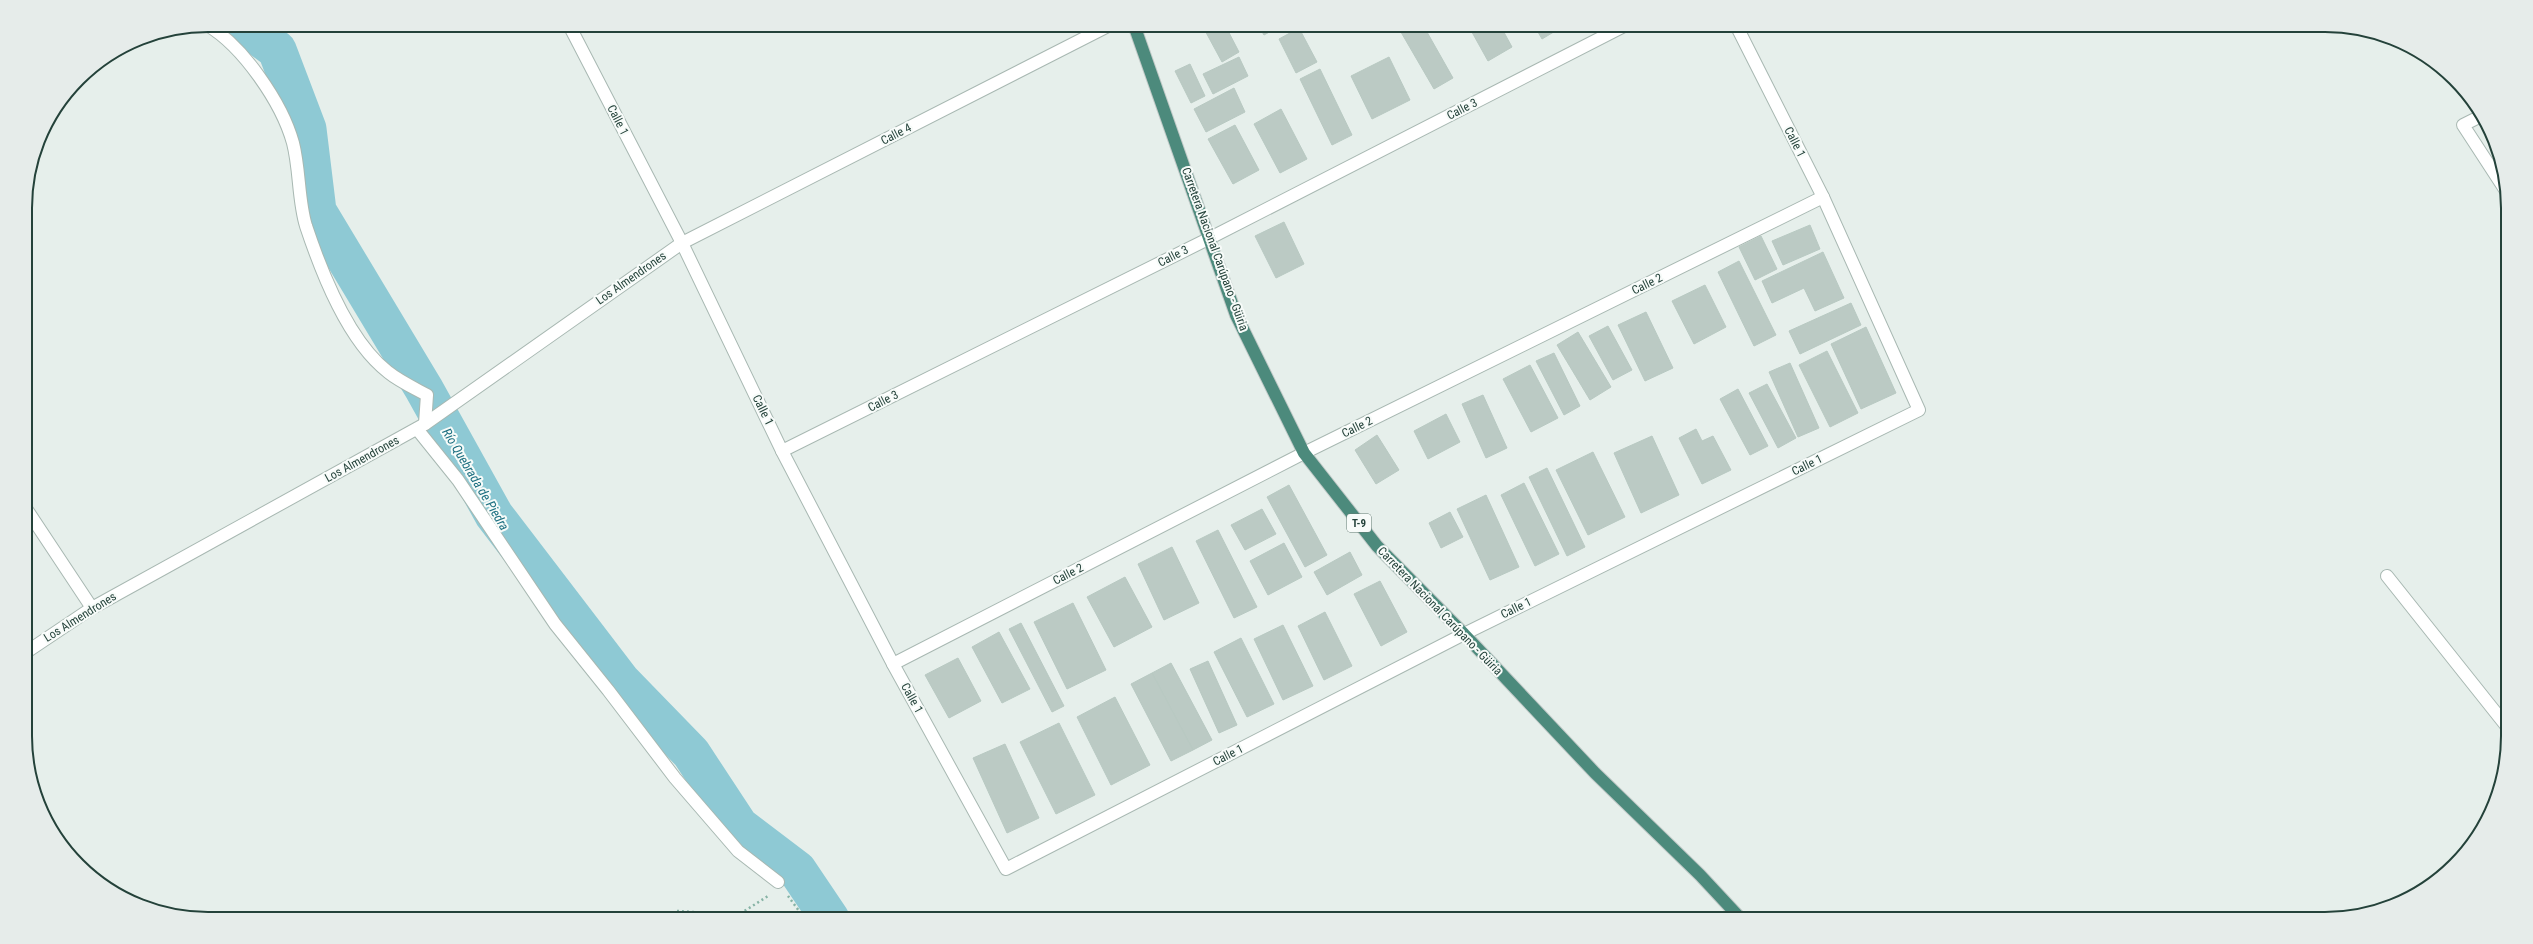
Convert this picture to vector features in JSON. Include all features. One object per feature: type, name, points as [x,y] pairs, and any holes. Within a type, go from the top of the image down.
[{"type":"highway","name":"Carretera Nacional Carúpano - Güiria","points":[[1136,32],[1236,315],[1304,453],[1376,546],[1464,634],[1595,774],[1700,875],[1734,912]]},
{"type":"street","points":[[220,32],[246,61],[280,108],[293,143],[306,225],[338,306],[359,343],[383,368],[427,395],[421,427],[555,624],[608,690],[675,778],[738,851],[778,882]]},
{"type":"street","name":"Calle 1","points":[[573,32],[682,243],[782,451],[893,664],[1006,868],[1464,634],[1919,410],[1823,197],[1740,32]]},
{"type":"street","name":"Calle 4","points":[[682,243],[1096,32]]},
{"type":"street","name":"Calle 3","points":[[782,451],[1210,238],[1612,32]]},
{"type":"street","points":[[2476,119],[2464,125],[2498,177]]},
{"type":"street","name":"Calle 2","points":[[893,664],[1304,453],[1823,197]]},
{"type":"street","name":"Los Almendrones","points":[[32,648],[92,608],[421,427],[682,243]]},
{"type":"street","points":[[32,518],[92,608]]},
{"type":"street","points":[[2387,576],[2501,719]]},
{"type":"path","points":[[743,912],[766,898],[778,882],[800,912]]},
{"type":"path","points":[[677,911],[694,912]]},
{"type":"building","points":[[1206,32],[1229,32],[1239,52],[1222,62]]},
{"type":"building","points":[[1262,32],[1269,32],[1264,35]]},
{"type":"building","points":[[1292,32],[1301,32],[1317,62],[1296,73],[1279,39]]},
{"type":"building","points":[[1401,32],[1427,32],[1453,78],[1434,89]]},
{"type":"building","points":[[1472,32],[1504,32],[1512,47],[1488,61]]},
{"type":"building","points":[[1538,32],[1554,32],[1542,39]]},
{"type":"building","points":[[1239,57],[1248,76],[1213,94],[1203,74]]},
{"type":"building","points":[[1389,57],[1410,100],[1372,119],[1351,76]]},
{"type":"building","points":[[1190,64],[1205,96],[1191,103],[1175,71]]},
{"type":"building","points":[[1320,69],[1352,135],[1332,145],[1300,79]]},
{"type":"building","points":[[1234,88],[1245,112],[1206,132],[1194,109]]},
{"type":"building","points":[[1281,109],[1307,159],[1280,173],[1254,124]]},
{"type":"building","points":[[1235,125],[1259,170],[1233,184],[1208,139]]},
{"type":"building","points":[[1284,222],[1304,264],[1276,278],[1255,236]]},
{"type":"building","points":[[1810,225],[1820,249],[1783,265],[1772,241]]},
{"type":"building","points":[[1761,236],[1777,269],[1755,280],[1739,247]]},
{"type":"building","points":[[1823,252],[1844,298],[1815,311],[1804,288],[1772,303],[1762,281]]},
{"type":"building","points":[[1739,261],[1776,335],[1754,346],[1718,272]]},
{"type":"building","points":[[1705,285],[1726,327],[1694,344],[1672,301]]},
{"type":"building","points":[[1851,303],[1861,325],[1800,354],[1789,331]]},
{"type":"building","points":[[1646,312],[1673,368],[1645,381],[1618,325]]},
{"type":"building","points":[[1608,326],[1632,370],[1613,380],[1589,336]]},
{"type":"building","points":[[1866,327],[1896,393],[1861,409],[1831,344]]},
{"type":"building","points":[[1578,332],[1611,387],[1590,400],[1557,345]]},
{"type":"building","points":[[1827,351],[1858,413],[1830,427],[1799,365]]},
{"type":"building","points":[[1554,353],[1580,406],[1564,415],[1536,361]]},
{"type":"building","points":[[1790,363],[1819,428],[1798,437],[1769,372]]},
{"type":"building","points":[[1530,365],[1558,418],[1531,432],[1503,379]]},
{"type":"building","points":[[1767,384],[1796,438],[1778,448],[1749,393]]},
{"type":"building","points":[[1738,389],[1768,446],[1750,455],[1720,399]]},
{"type":"building","points":[[1483,395],[1507,448],[1486,458],[1462,404]]},
{"type":"building","points":[[1446,414],[1460,442],[1428,459],[1414,431]]},
{"type":"building","points":[[1696,429],[1702,441],[1713,436],[1731,470],[1702,484],[1679,438]]},
{"type":"building","points":[[1377,435],[1399,470],[1376,484],[1355,450]]},
{"type":"building","points":[[1652,436],[1679,495],[1641,513],[1614,453]]},
{"type":"building","points":[[1593,452],[1625,517],[1588,535],[1556,470]]},
{"type":"building","points":[[1547,468],[1585,547],[1567,556],[1529,477]]},
{"type":"building","points":[[1524,483],[1559,554],[1535,566],[1501,495]]},
{"type":"building","points":[[1289,485],[1327,555],[1305,567],[1267,497]]},
{"type":"building","points":[[1486,495],[1519,567],[1490,580],[1457,509]]},
{"type":"building","points":[[1262,509],[1276,534],[1245,550],[1231,525]]},
{"type":"building","points":[[1450,512],[1463,537],[1441,548],[1429,523]]},
{"type":"building","points":[[1218,530],[1257,607],[1234,618],[1196,541]]},
{"type":"building","points":[[1284,543],[1302,577],[1268,595],[1250,561]]},
{"type":"building","points":[[1172,547],[1199,603],[1164,620],[1138,564]]},
{"type":"building","points":[[1350,552],[1362,575],[1327,595],[1314,572]]},
{"type":"building","points":[[1125,577],[1152,627],[1114,647],[1087,597]]},
{"type":"building","points":[[1380,581],[1407,632],[1381,646],[1354,594]]},
{"type":"building","points":[[1073,603],[1106,670],[1067,689],[1034,622]]},
{"type":"building","points":[[1325,612],[1352,666],[1324,680],[1298,626]]},
{"type":"building","points":[[1021,623],[1064,706],[1052,712],[1009,629]]},
{"type":"building","points":[[1283,625],[1313,686],[1283,700],[1254,639]]},
{"type":"building","points":[[999,632],[1030,689],[1002,703],[972,647]]},
{"type":"building","points":[[1241,638],[1274,704],[1247,717],[1214,652]]},
{"type":"building","points":[[958,658],[981,701],[949,718],[925,675]]},
{"type":"building","points":[[1208,661],[1237,725],[1219,733],[1190,669]]},
{"type":"building","points":[[1171,663],[1212,740],[1193,750],[1152,673]]},
{"type":"building","points":[[1152,673],[1193,750],[1171,761],[1131,684]]},
{"type":"building","points":[[1115,697],[1150,765],[1111,785],[1077,717]]},
{"type":"building","points":[[1059,723],[1095,795],[1056,814],[1020,742]]},
{"type":"building","points":[[1005,744],[1039,818],[1007,833],[973,758]]},
{"type":"waterway","name":"Río Quebrada de Piedra","points":[[253,32],[277,50],[307,129],[317,211],[424,389],[494,515],[621,681],[691,753],[739,826],[797,870],[825,912]]}]
